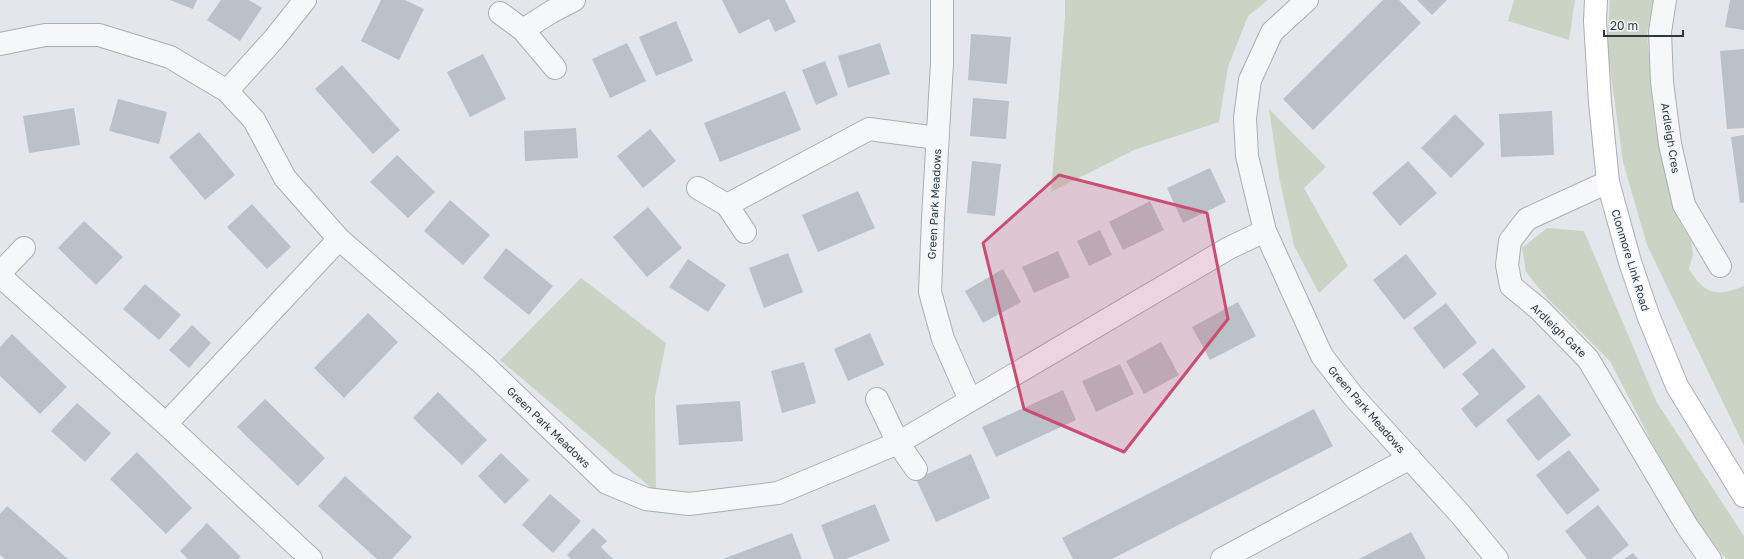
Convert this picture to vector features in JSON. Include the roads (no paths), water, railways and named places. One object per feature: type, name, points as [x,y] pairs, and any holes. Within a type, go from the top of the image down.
[{"type":"main road","name":"Clonmore Link Road","points":[[1596,0],[1594,21],[1608,182],[1630,262],[1648,316],[1677,386],[1744,496]]},
{"type":"street","points":[[227,91],[274,39],[305,0]]},
{"type":"street","points":[[523,30],[551,12],[574,0]]},
{"type":"street","name":"Green Park Meadows","points":[[942,0],[942,63],[930,292],[942,339],[970,400]]},
{"type":"street","name":"Green Park Meadows","points":[[1222,559],[1410,458],[1353,396],[1322,356],[1265,231],[1247,156],[1245,118],[1250,80],[1272,32],[1307,0]]},
{"type":"street","name":"Ardleigh Cres","points":[[1665,0],[1661,39],[1662,82],[1670,144],[1684,205],[1720,266]]},
{"type":"street","points":[[500,13],[523,30],[555,68]]},
{"type":"street","name":"Green Park Meadows","points":[[0,44],[45,35],[100,36],[170,57],[227,91],[254,120],[285,178],[339,239],[484,365],[607,484],[646,499],[689,504],[778,493],[898,443],[1230,248],[1265,231]]},
{"type":"street","points":[[727,205],[870,129],[937,138]]},
{"type":"street","name":"Ardleigh Gate","points":[[1608,182],[1527,219],[1510,241],[1507,265],[1511,286],[1539,309],[1588,359],[1687,526],[1710,559]]},
{"type":"street","points":[[698,188],[727,205],[745,232]]},
{"type":"street","points":[[166,424],[339,239]]},
{"type":"street","points":[[0,273],[24,248]]},
{"type":"street","points":[[0,276],[166,424],[310,559]]},
{"type":"street","points":[[877,399],[898,443],[916,468]]},
{"type":"street","points":[[1410,458],[1461,515],[1497,559]]}]
